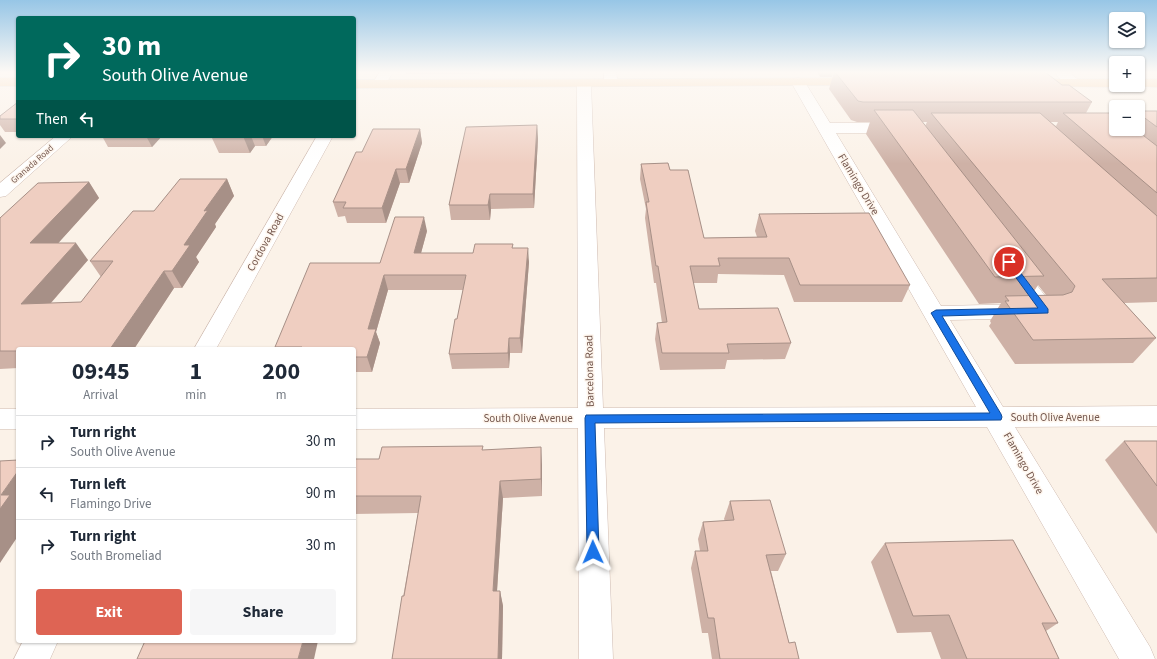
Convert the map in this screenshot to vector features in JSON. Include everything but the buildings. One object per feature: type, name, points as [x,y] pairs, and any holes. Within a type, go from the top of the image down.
[{"type":"street","name":"Barcelona Road","points":[[584,103],[596,659]]},
{"type":"street","name":"Flamingo Drive","points":[[811,103],[1138,659]]},
{"type":"street","points":[[827,128],[912,130]]},
{"type":"street","name":"Granada Road","points":[[0,192],[63,138]]},
{"type":"street","name":"Cordova Road","points":[[206,347],[324,138]]},
{"type":"street","points":[[936,313],[1045,311],[1003,254]]},
{"type":"street","name":"South Olive Avenue","points":[[356,419],[1157,416]]},
{"type":"street","points":[[0,419],[16,419]]},
{"type":"street","points":[[31,659],[41,643]]},
{"type":"route","points":[[593,552],[590,418],[997,417],[936,313],[1045,311],[1009,262]]}]
